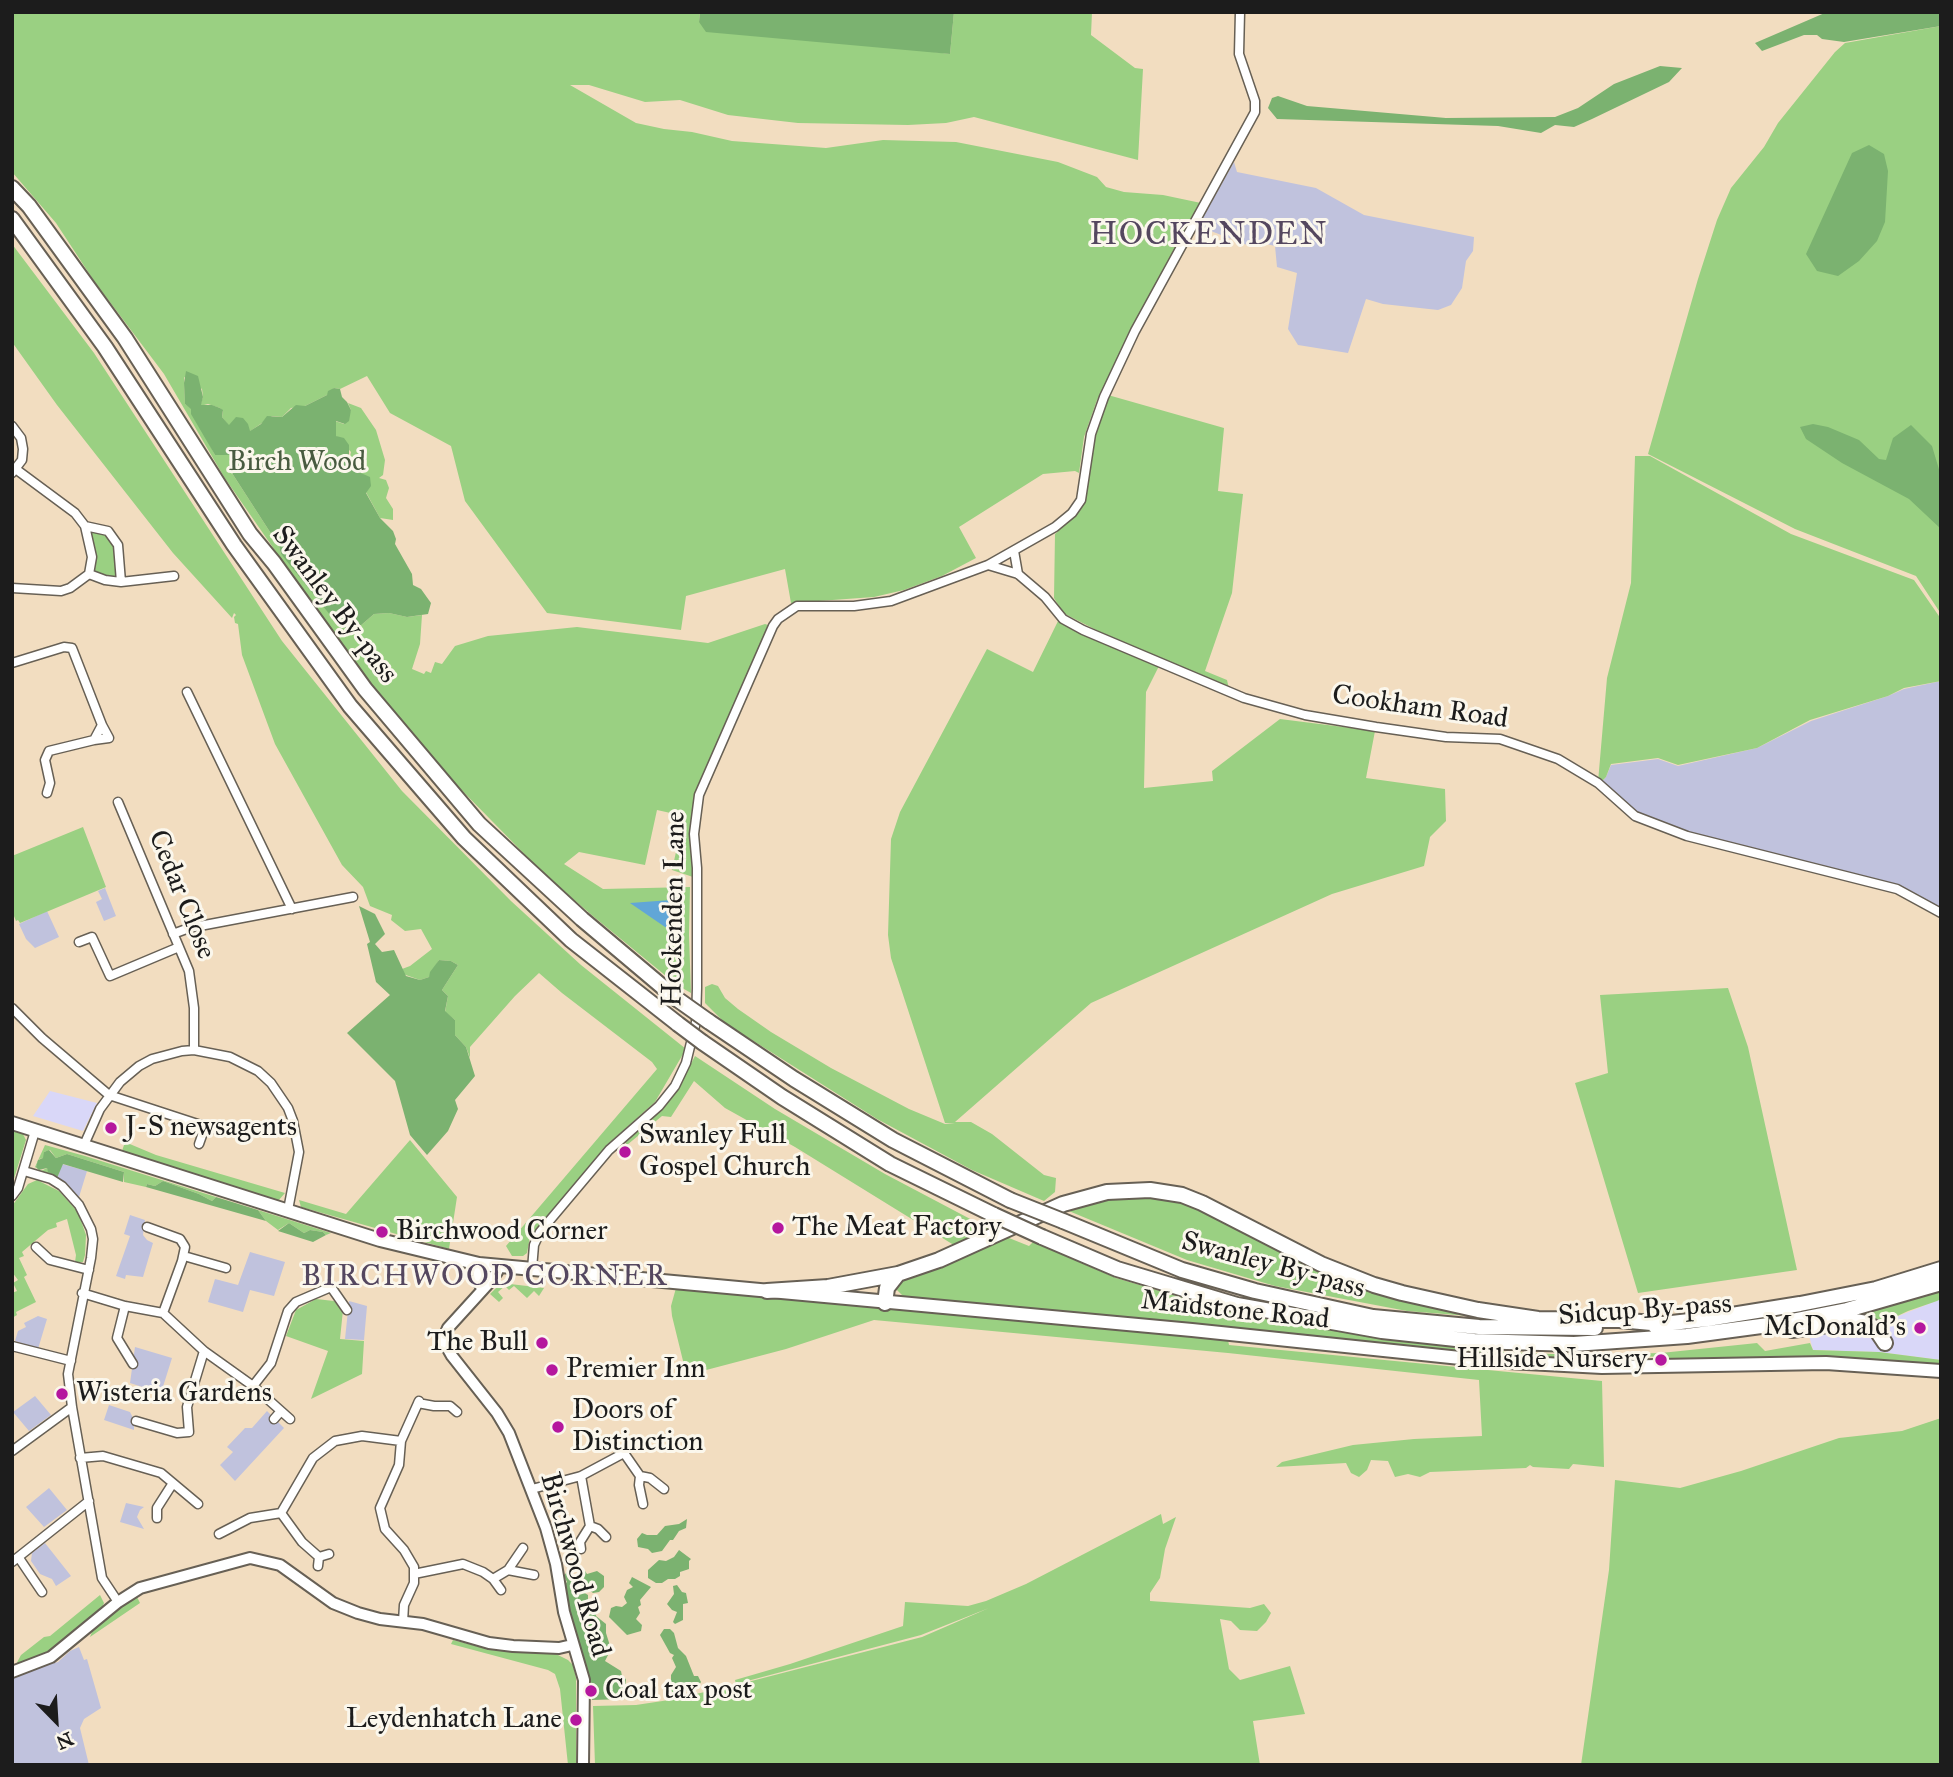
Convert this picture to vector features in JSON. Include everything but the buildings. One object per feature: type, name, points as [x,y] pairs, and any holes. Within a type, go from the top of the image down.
[{"type":"highway","name":"Swanley By-pass","points":[[12,188],[29,205],[125,338],[243,524],[365,689],[479,824],[582,919],[677,999],[794,1079],[893,1140],[1010,1200],[1182,1270],[1255,1291],[1373,1317],[1476,1334]]},
{"type":"highway","name":"Swanley By-pass","points":[[12,219],[105,347],[234,545],[350,706],[464,838],[571,940],[678,1024],[782,1097],[890,1164],[994,1215],[1117,1269],[1237,1305],[1382,1331],[1476,1334]]},
{"type":"highway","points":[[767,1291],[828,1287],[898,1274],[939,1260],[1063,1203],[1107,1192],[1150,1190],[1182,1195],[1202,1203],[1321,1264],[1374,1286],[1478,1310],[1538,1319],[1619,1320],[1662,1324]]},
{"type":"highway","name":"Sidcup By-pass","points":[[1476,1334],[1662,1324],[1800,1304],[1876,1289],[1941,1269]]},
{"type":"highway","points":[[885,1303],[887,1288],[898,1274]]},
{"type":"highway","name":"Sidcup By-pass","points":[[1476,1334],[1574,1344],[1687,1336],[1776,1324],[1847,1310],[1941,1283]]},
{"type":"highway","points":[[1687,1336],[1749,1336],[1855,1321],[1866,1322],[1875,1328],[1885,1343]]},
{"type":"main road","name":"Maidstone Road","points":[[12,1124],[380,1240],[479,1265],[1489,1361],[1602,1367],[1826,1363],[1941,1371]]},
{"type":"street","name":"Hockenden Lane","points":[[532,1269],[534,1245],[540,1232],[609,1150],[659,1107],[675,1086],[686,1063],[696,1011],[697,868],[694,834],[699,795],[773,626],[778,619],[797,606],[854,606],[891,601],[988,565],[1055,527],[1072,513],[1081,500],[1091,434],[1104,397],[1135,331],[1255,112],[1255,101],[1239,54],[1240,12]]},
{"type":"street","points":[[12,426],[21,438],[23,449],[22,460],[15,471],[75,513],[85,526],[92,557],[89,574],[61,591],[12,588]]},
{"type":"street","points":[[85,526],[108,531],[118,545],[121,582]]},
{"type":"street","points":[[1014,551],[1018,574]]},
{"type":"street","name":"Cookham Road","points":[[988,565],[1018,574],[1045,597],[1063,619],[1083,630],[1244,698],[1305,715],[1364,725],[1446,737],[1500,739],[1558,759],[1598,783],[1635,816],[1687,836],[1897,889],[1941,914]]},
{"type":"street","points":[[89,574],[121,582],[174,576]]},
{"type":"street","points":[[12,663],[64,647],[72,648],[102,725],[113,740],[94,740],[48,751],[45,760],[50,783],[47,793]]},
{"type":"street","points":[[187,692],[292,909]]},
{"type":"street","points":[[94,740],[102,725]]},
{"type":"street","name":"Cedar Close","points":[[118,802],[189,971],[194,1050]]},
{"type":"street","points":[[173,934],[189,928],[354,897]]},
{"type":"street","points":[[79,942],[92,937],[110,976],[179,947]]},
{"type":"street","points":[[12,1008],[42,1038],[109,1095],[209,1128],[199,1144]]},
{"type":"street","points":[[84,1145],[109,1095],[139,1066],[168,1054],[194,1050],[244,1062],[271,1083],[288,1108],[297,1137],[299,1152],[288,1210]]},
{"type":"street","points":[[12,1196],[24,1171],[35,1132]]},
{"type":"street","points":[[24,1171],[62,1186],[86,1215],[93,1239],[68,1374],[102,1578],[118,1602]]},
{"type":"street","points":[[147,1227],[180,1239],[185,1247],[163,1313]]},
{"type":"street","points":[[36,1247],[50,1260],[89,1270]]},
{"type":"street","points":[[184,1256],[226,1268]]},
{"type":"street","points":[[479,1265],[478,1280],[481,1289]]},
{"type":"street","name":"Birchwood Road","points":[[499,1266],[475,1300],[448,1328],[443,1340],[503,1423],[532,1489],[552,1548],[572,1645],[584,1680],[583,1765]]},
{"type":"street","points":[[253,1386],[271,1363],[288,1311],[296,1302],[331,1287],[347,1310]]},
{"type":"street","points":[[82,1293],[125,1306],[163,1313],[204,1351],[253,1386],[290,1419]]},
{"type":"street","points":[[125,1306],[117,1338],[133,1364]]},
{"type":"street","points":[[12,1346],[71,1361]]},
{"type":"street","points":[[136,1421],[177,1433],[189,1432],[187,1406],[204,1351]]},
{"type":"street","points":[[403,1622],[404,1605],[414,1583],[411,1559],[385,1529],[380,1507],[398,1465],[401,1440],[419,1402],[450,1406],[457,1412]]},
{"type":"street","points":[[12,1451],[72,1407]]},
{"type":"street","points":[[274,1419],[281,1411]]},
{"type":"street","points":[[281,1513],[305,1468],[335,1441],[362,1436],[401,1440]]},
{"type":"street","points":[[532,1489],[581,1476],[624,1453],[640,1476],[643,1504]]},
{"type":"street","points":[[80,1458],[103,1456],[161,1473],[198,1504]]},
{"type":"street","points":[[581,1476],[590,1526],[580,1542],[581,1549]]},
{"type":"street","points":[[640,1476],[650,1478],[664,1489]]},
{"type":"street","points":[[157,1518],[157,1508],[173,1483]]},
{"type":"street","points":[[42,1592],[15,1560],[89,1501]]},
{"type":"street","points":[[219,1534],[250,1518],[281,1513]]},
{"type":"street","points":[[281,1513],[318,1562],[329,1554]]},
{"type":"street","points":[[590,1526],[606,1537]]},
{"type":"street","points":[[493,1579],[508,1570],[523,1548]]},
{"type":"street","points":[[12,1672],[51,1657],[118,1602],[145,1586],[250,1558],[279,1565],[333,1603],[358,1613],[423,1625],[489,1643],[559,1648],[572,1645]]},
{"type":"street","points":[[414,1574],[463,1563],[493,1579],[501,1590]]},
{"type":"street","points":[[508,1570],[534,1575]]},
{"type":"shaded area","points":[[1234,162],[1237,172],[1316,188],[1364,215],[1474,237],[1473,251],[1466,261],[1462,288],[1451,305],[1438,310],[1383,304],[1366,299],[1348,353],[1298,345],[1288,329],[1297,273],[1277,267],[1275,246],[1250,240],[1247,245],[1198,226]]},
{"type":"shaded area","points":[[1941,681],[1941,910],[1897,888],[1687,835],[1635,816],[1600,783],[1611,765],[1658,759],[1678,766],[1757,748],[1811,721],[1904,689]]},
{"type":"shaded area","points":[[105,888],[116,916],[104,921],[96,902],[102,899],[98,891]]},
{"type":"shaded area","points":[[47,911],[59,937],[35,948],[26,939],[19,924]]},
{"type":"shaded area","points":[[50,1091],[97,1103],[83,1131],[33,1116]]},
{"type":"shaded area","points":[[62,1164],[87,1171],[79,1197],[57,1178]]},
{"type":"shaded area","points":[[130,1215],[145,1220],[143,1235],[153,1243],[143,1277],[126,1275],[125,1279],[116,1276],[130,1236],[124,1234]]},
{"type":"shaded area","points":[[250,1252],[285,1262],[274,1296],[250,1290],[243,1312],[208,1302],[215,1279],[238,1285]]},
{"type":"shaded area","points":[[1941,1299],[1941,1360],[1879,1352],[1813,1350],[1808,1332],[1848,1324],[1881,1328],[1891,1319]]},
{"type":"shaded area","points":[[349,1301],[367,1306],[364,1340],[345,1339]]},
{"type":"shaded area","points":[[38,1316],[47,1319],[38,1349],[15,1341],[18,1331],[26,1327],[24,1323]]},
{"type":"shaded area","points":[[135,1347],[172,1358],[161,1393],[130,1383]]},
{"type":"shaded area","points":[[35,1396],[51,1415],[29,1431],[13,1412]]},
{"type":"shaded area","points":[[109,1405],[130,1412],[134,1420],[134,1430],[104,1420]]},
{"type":"shaded area","points":[[267,1411],[284,1428],[235,1481],[220,1465],[233,1452],[227,1447],[245,1428],[252,1428]]},
{"type":"shaded area","points":[[49,1488],[67,1510],[44,1527],[26,1507]]},
{"type":"shaded area","points":[[126,1503],[144,1507],[137,1517],[144,1529],[120,1522]]},
{"type":"shaded area","points":[[45,1543],[71,1576],[56,1586],[52,1579],[40,1574],[31,1561],[32,1553]]},
{"type":"shaded area","points":[[79,1647],[84,1660],[87,1659],[101,1708],[84,1719],[80,1728],[89,1765],[12,1765],[12,1675],[58,1662]]},
{"type":"green space","points":[[12,12],[700,12],[699,22],[950,54],[954,12],[1092,12],[1091,35],[1135,68],[1143,69],[1138,160],[974,117],[946,123],[908,125],[798,123],[728,115],[680,100],[645,102],[589,85],[570,85],[636,123],[664,129],[732,141],[826,148],[883,140],[956,142],[1058,162],[1097,177],[1106,187],[1124,192],[1163,195],[1201,203],[1097,400],[1084,437],[1079,473],[1075,471],[1043,474],[959,527],[976,558],[942,576],[904,590],[874,597],[791,603],[785,569],[686,596],[681,630],[547,613],[465,501],[451,446],[390,413],[367,376],[340,389],[334,388],[327,395],[305,406],[291,408],[282,417],[272,416],[249,432],[229,426],[222,417],[223,411],[220,408],[208,404],[200,406],[202,389],[184,377],[185,404],[191,408],[215,455],[235,455],[230,470],[279,546],[281,554],[288,561],[359,627],[374,614],[389,613],[407,617],[422,615],[420,644],[412,669],[424,674],[426,671],[431,673],[435,662],[442,664],[455,646],[488,636],[577,627],[708,643],[768,625],[696,794],[691,833],[693,877],[672,870],[684,816],[657,810],[645,865],[579,852],[564,864],[603,889],[690,887],[691,993],[677,985],[544,874],[435,763],[369,686],[224,477],[164,374],[94,281],[56,223],[12,172]]},
{"type":"green space","points":[[700,12],[954,12],[950,54],[706,32],[699,22]]},
{"type":"green space","points":[[1827,12],[1941,12],[1941,26],[1844,42],[1822,39],[1817,35],[1804,35],[1762,51],[1755,43]]},
{"type":"green space","points":[[1941,26],[1941,614],[1916,576],[1795,529],[1648,454],[1698,279],[1717,220],[1731,188],[1764,147],[1778,123],[1845,43]]},
{"type":"green space","points":[[1660,66],[1682,68],[1669,82],[1592,119],[1574,127],[1555,125],[1541,133],[1498,126],[1277,119],[1268,108],[1272,98],[1278,96],[1307,106],[1446,118],[1555,117],[1578,108],[1614,84]]},
{"type":"green space","points":[[1869,145],[1884,154],[1888,171],[1885,222],[1877,241],[1859,261],[1838,276],[1817,271],[1806,254],[1852,153]]},
{"type":"green space","points":[[12,244],[94,353],[282,641],[402,791],[511,901],[581,965],[686,1049],[655,1102],[608,1144],[530,1237],[527,1253],[523,1256],[512,1256],[506,1246],[657,1069],[652,1062],[539,973],[470,1047],[470,1058],[466,1047],[455,1035],[455,1020],[445,1012],[448,996],[442,990],[458,965],[439,960],[429,977],[420,980],[403,974],[402,969],[432,949],[421,929],[405,931],[391,920],[392,915],[370,906],[363,887],[342,865],[275,744],[242,655],[238,624],[235,623],[234,617],[236,615],[234,613],[232,618],[173,553],[57,405],[12,342]]},
{"type":"green space","name":"Birch Wood","points":[[186,371],[198,376],[203,397],[201,405],[212,405],[223,410],[222,417],[229,425],[236,417],[243,418],[250,431],[267,416],[282,417],[296,405],[305,406],[327,395],[328,391],[334,388],[340,389],[351,410],[349,421],[345,424],[336,421],[336,436],[344,438],[349,445],[349,461],[354,470],[370,477],[371,486],[366,493],[380,518],[393,531],[395,544],[412,574],[413,585],[421,589],[431,603],[428,614],[407,617],[389,613],[374,614],[359,627],[339,626],[281,554],[279,546],[230,470],[235,455],[215,455],[191,414],[191,409],[185,404]]},
{"type":"green space","points":[[1108,395],[1224,428],[1218,491],[1243,494],[1232,593],[1205,671],[1227,680],[1229,689],[1063,613],[1054,598],[1055,534],[1075,516],[1093,438]]},
{"type":"green space","points":[[348,403],[361,408],[376,430],[385,460],[383,475],[379,478],[386,480],[389,488],[386,498],[393,509],[393,520],[380,518],[349,461],[351,452],[336,436],[335,421],[344,424],[351,410]]},
{"type":"green space","points":[[1813,424],[1859,440],[1879,459],[1886,460],[1893,438],[1911,425],[1932,446],[1941,476],[1941,529],[1909,499],[1842,463],[1806,439],[1800,427]]},
{"type":"green space","points":[[1635,456],[1650,456],[1791,534],[1914,580],[1941,619],[1941,681],[1904,688],[1888,696],[1810,720],[1757,748],[1678,765],[1658,758],[1611,764],[1606,777],[1598,782],[1607,678],[1631,583]]},
{"type":"green space","points":[[85,527],[107,532],[118,545],[121,581],[89,574],[92,558]]},
{"type":"green space","points":[[1060,617],[1160,664],[1146,692],[1144,788],[1213,781],[1212,771],[1280,719],[1375,731],[1366,778],[1445,789],[1446,821],[1430,837],[1424,866],[1332,894],[1091,1003],[955,1122],[971,1122],[992,1134],[1044,1175],[1056,1178],[1055,1192],[1044,1201],[972,1170],[877,1119],[725,1023],[705,1003],[705,987],[712,984],[718,986],[725,998],[738,1009],[831,1068],[909,1109],[945,1124],[955,1123],[945,1123],[891,958],[888,935],[891,839],[900,812],[987,649],[1033,672]]},
{"type":"green space","points":[[83,827],[106,887],[20,923],[16,921],[12,911],[12,856]]},
{"type":"green space","points":[[359,906],[375,914],[385,934],[375,944],[382,952],[394,950],[406,976],[420,980],[429,977],[439,960],[458,965],[442,990],[448,996],[445,1011],[455,1020],[455,1035],[466,1047],[475,1076],[455,1100],[458,1109],[448,1131],[427,1155],[410,1135],[395,1081],[347,1033],[390,995],[376,982],[367,944],[370,942]]},
{"type":"green space","points":[[1728,988],[1748,1047],[1797,1270],[1638,1293],[1575,1083],[1608,1073],[1600,995]]},
{"type":"green space","points":[[695,1056],[775,1109],[885,1174],[993,1231],[957,1247],[795,1147],[725,1108],[694,1081],[671,1117],[662,1116],[627,1145],[625,1142],[662,1110],[679,1087]]},
{"type":"green space","points":[[12,1130],[23,1134],[26,1140],[12,1185]]},
{"type":"green space","points":[[410,1140],[457,1197],[449,1249],[301,1207],[299,1200],[346,1214]]},
{"type":"green space","points":[[125,1142],[156,1155],[285,1193],[278,1201],[122,1151]]},
{"type":"green space","points":[[45,1145],[216,1197],[212,1201],[163,1181],[155,1186],[147,1184],[146,1187],[124,1182],[124,1172],[67,1154],[56,1158],[50,1150],[44,1152],[44,1158],[39,1159],[36,1167],[40,1170],[35,1167]]},
{"type":"green space","points":[[49,1150],[56,1158],[67,1154],[124,1172],[123,1182],[63,1164],[57,1178],[48,1172],[47,1168],[39,1170],[36,1167],[44,1152]]},
{"type":"green space","points":[[37,1180],[59,1191],[78,1212],[86,1235],[85,1255],[83,1262],[75,1262],[76,1255],[67,1219],[56,1223],[57,1227],[48,1230],[22,1252],[24,1256],[19,1258],[27,1275],[24,1277],[36,1302],[16,1312],[17,1315],[12,1318],[12,1293],[17,1291],[13,1283],[18,1280],[12,1272],[12,1206],[28,1184]]},
{"type":"green space","points":[[163,1181],[212,1201],[216,1197],[258,1210],[266,1221],[146,1187],[147,1184],[155,1186]]},
{"type":"green space","points":[[1112,1197],[1152,1197],[1191,1204],[1269,1243],[1481,1317],[1407,1311],[1275,1286],[1187,1260],[1064,1209]]},
{"type":"green space","points":[[258,1210],[331,1233],[326,1235],[310,1230],[304,1233],[289,1223],[278,1230],[266,1221]]},
{"type":"green space","points":[[289,1223],[304,1233],[310,1230],[326,1235],[313,1242],[278,1231]]},
{"type":"green space","points":[[1004,1236],[1029,1246],[1033,1242],[1116,1278],[1234,1313],[1361,1335],[1503,1349],[1504,1352],[1578,1355],[1661,1353],[1757,1343],[1765,1351],[1810,1343],[1813,1350],[1879,1352],[1941,1360],[1941,1365],[1798,1356],[1682,1359],[1644,1356],[1616,1360],[1490,1356],[1193,1324],[905,1298],[896,1289],[900,1279]]},
{"type":"green space","points":[[505,1284],[544,1288],[539,1296],[534,1291],[527,1298],[514,1286],[509,1290],[505,1286],[498,1292],[503,1298],[499,1302],[490,1294],[499,1285]]},
{"type":"green space","points":[[676,1288],[1228,1340],[1229,1345],[1602,1381],[1604,1467],[1573,1464],[1569,1469],[1530,1465],[1526,1468],[1430,1472],[1420,1477],[1408,1474],[1395,1477],[1388,1461],[1371,1460],[1367,1470],[1359,1477],[1351,1473],[1346,1463],[1276,1467],[1282,1462],[1353,1445],[1482,1436],[1479,1380],[1228,1353],[874,1320],[786,1349],[691,1374],[685,1369],[672,1316],[671,1306]]},
{"type":"green space","points":[[1941,1289],[1941,1299],[1908,1311],[1885,1325],[1884,1320],[1879,1321],[1880,1327],[1852,1315]]},
{"type":"green space","points":[[316,1299],[334,1301],[343,1310],[340,1339],[364,1341],[362,1374],[311,1399],[328,1351],[286,1336],[296,1310]]},
{"type":"green space","points":[[1941,1418],[1941,1765],[1581,1765],[1609,1570],[1615,1480],[1680,1488],[1839,1438],[1902,1431]]},
{"type":"green space","points":[[1161,1514],[1163,1524],[1176,1517],[1165,1549],[1160,1578],[1150,1593],[1150,1601],[1250,1608],[1264,1604],[1271,1613],[1257,1631],[1240,1630],[1231,1621],[1220,1619],[1229,1669],[1240,1680],[1290,1666],[1305,1714],[1253,1721],[1260,1765],[595,1765],[593,1706],[636,1705],[669,1700],[736,1685],[922,1637],[989,1608],[921,1635],[736,1684],[735,1680],[903,1626],[905,1602],[968,1606],[986,1601],[1026,1584]]},
{"type":"green space","points":[[687,1519],[686,1528],[679,1531],[662,1551],[652,1553],[648,1549],[638,1547],[637,1539],[642,1533],[657,1535],[665,1526],[679,1524]]},
{"type":"green space","points":[[679,1550],[691,1559],[689,1569],[680,1572],[680,1576],[675,1579],[662,1583],[648,1578],[648,1570],[659,1560],[666,1561],[674,1557]]},
{"type":"green space","points":[[583,1568],[587,1574],[597,1571],[604,1576],[604,1587],[599,1592],[593,1593],[585,1587],[583,1592],[588,1595],[588,1602],[597,1606],[596,1616],[606,1624],[611,1649],[605,1661],[621,1671],[626,1679],[625,1693],[628,1699],[592,1700],[586,1666],[575,1642],[570,1622],[565,1584],[567,1582],[564,1576],[568,1570],[574,1578],[580,1578],[580,1569]]},
{"type":"green space","points":[[632,1577],[651,1587],[640,1600],[641,1605],[638,1607],[640,1613],[636,1619],[642,1625],[641,1631],[627,1635],[609,1617],[611,1608],[622,1607],[627,1603],[624,1597],[627,1590],[633,1587],[629,1583]]},
{"type":"green space","points":[[677,1585],[686,1593],[688,1603],[683,1604],[683,1620],[675,1624],[673,1622],[677,1612],[667,1604],[674,1594],[673,1586]]},
{"type":"green space","points":[[100,1595],[104,1603],[100,1612],[52,1652],[13,1670],[21,1655],[44,1637],[50,1636]]},
{"type":"green space","points":[[136,1595],[140,1603],[90,1637],[95,1624]]},
{"type":"green space","points":[[664,1629],[670,1629],[674,1633],[678,1648],[686,1656],[694,1676],[698,1676],[701,1682],[697,1688],[674,1693],[671,1691],[671,1675],[676,1667],[672,1658],[674,1655],[670,1653],[660,1635]]},
{"type":"green space","points":[[453,1640],[491,1650],[556,1654],[573,1665],[576,1678],[576,1765],[568,1765],[560,1689],[555,1674],[451,1644]]},
{"type":"water","points":[[671,900],[668,929],[630,903]]},
{"type":"place","name":"J-S newsagents","points":[[111,1128]]},
{"type":"place","name":"Swanley Full Gospel Church","points":[[625,1152]]},
{"type":"place","name":"The Meat Factory","points":[[778,1228]]},
{"type":"place","name":"Birchwood Corner","points":[[382,1232]]},
{"type":"place","name":"McDonald's","points":[[1920,1328]]},
{"type":"place","name":"The Bull","points":[[542,1343]]},
{"type":"place","name":"Hillside Nursery","points":[[1661,1360]]},
{"type":"place","name":"Premier Inn","points":[[552,1370]]},
{"type":"place","name":"Wisteria Gardens","points":[[62,1394]]},
{"type":"place","name":"Doors of Distinction","points":[[558,1427]]},
{"type":"place","name":"Coal tax post","points":[[591,1691]]},
{"type":"place","name":"Leydenhatch Lane","points":[[576,1720]]},
{"type":"district","name":"HOCKENDEN","points":[[1209,236]]},
{"type":"district","name":"BIRCHWOOD CORNER","points":[[485,1278]]}]
